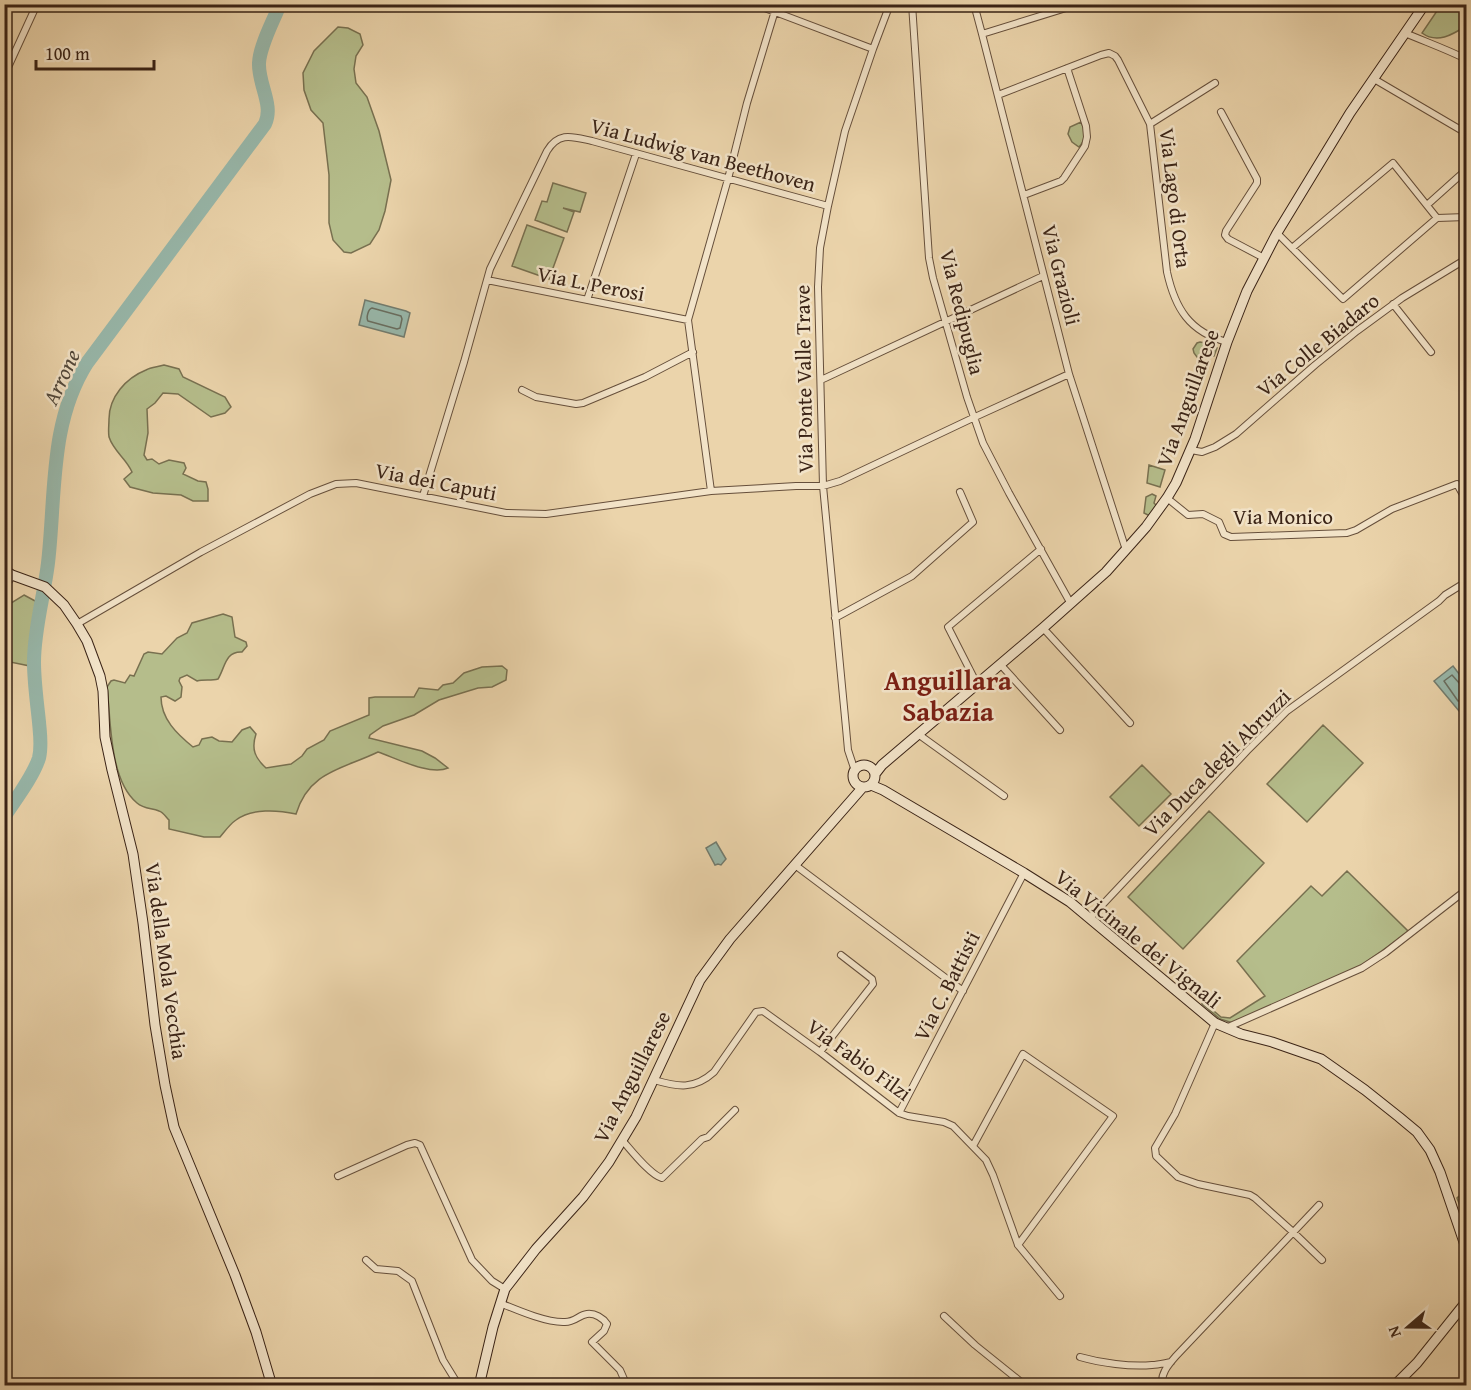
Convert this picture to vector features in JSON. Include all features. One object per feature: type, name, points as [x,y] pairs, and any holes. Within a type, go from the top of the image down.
[{"type":"street","points":[[4,76],[37,4]]},
{"type":"street","points":[[754,4],[873,49]]},
{"type":"street","points":[[711,491],[688,320],[747,103],[777,4]]},
{"type":"street","name":"Via Ponte Valle Trave","points":[[864,774],[848,750],[835,618],[823,486],[818,287],[820,248],[845,131],[890,4]]},
{"type":"street","name":"Via Redipuglia","points":[[912,4],[929,258],[945,322],[983,443],[1071,604]]},
{"type":"street","name":"Via Grazioli","points":[[974,4],[1069,374],[1126,550]]},
{"type":"street","points":[[982,34],[1079,4]]},
{"type":"street","name":"Via Anguillarese","points":[[479,1386],[505,1289],[536,1249],[584,1197],[609,1162],[636,1117],[700,980],[730,939],[850,802],[864,774],[882,765],[1071,604],[1126,550],[1167,498],[1191,450],[1227,342],[1247,291],[1277,232],[1348,116],[1425,4]]},
{"type":"street","points":[[1405,33],[1467,59]]},
{"type":"street","name":"Via Lago di Orta","points":[[998,95],[1106,54],[1115,56],[1150,124],[1171,292],[1181,311],[1194,325],[1211,338],[1227,342]]},
{"type":"street","points":[[1024,195],[1061,181],[1084,146],[1088,132],[1067,68]]},
{"type":"street","points":[[1374,79],[1467,133]]},
{"type":"street","points":[[1150,124],[1215,83]]},
{"type":"street","points":[[1221,112],[1257,179],[1257,183],[1225,235],[1228,239],[1264,258]]},
{"type":"street","name":"Via Ludwig van Beethoven","points":[[423,496],[490,269],[549,148],[555,141],[562,138],[575,138],[828,206]]},
{"type":"street","points":[[587,300],[636,154]]},
{"type":"street","points":[[1292,248],[1393,163],[1437,218]]},
{"type":"street","points":[[1427,205],[1467,170]]},
{"type":"street","points":[[1277,232],[1343,299],[1437,218],[1467,217]]},
{"type":"street","name":"Via Colle Biadaro","points":[[1191,450],[1202,452],[1236,434],[1315,364],[1393,304],[1467,259]]},
{"type":"street","points":[[821,380],[1043,276]]},
{"type":"street","name":"Via L. Perosi","points":[[487,280],[688,320]]},
{"type":"street","points":[[1393,304],[1431,352]]},
{"type":"street","points":[[522,390],[536,397],[576,404],[583,403],[693,352]]},
{"type":"street","name":"Via dei Caputi","points":[[77,624],[201,552],[310,494],[336,484],[356,483],[506,513],[546,514],[711,491],[823,486],[840,481],[1069,374]]},
{"type":"street","name":"Via Monico","points":[[1167,498],[1188,515],[1203,514],[1219,522],[1224,534],[1231,537],[1347,533],[1392,509],[1457,484],[1467,500]]},
{"type":"street","points":[[835,618],[912,576],[973,522],[960,492]]},
{"type":"street","points":[[977,684],[948,627],[1041,549]]},
{"type":"street","points":[[4,591],[8,573]]},
{"type":"street","name":"Via della Mola Vecchia","points":[[8,573],[40,585],[64,605],[87,641],[100,676],[105,737],[133,854],[155,1025],[174,1127],[235,1275],[256,1332],[272,1386]]},
{"type":"street","name":"Via Duca degli Abruzzi","points":[[1090,918],[1287,711],[1445,595],[1467,582]]},
{"type":"street","points":[[1043,628],[1130,723]]},
{"type":"street","points":[[1000,664],[1060,730]]},
{"type":"street","points":[[918,734],[1004,796]]},
{"type":"street","name":"Via Vicinale dei Vignali","points":[[864,774],[883,790],[1070,902],[1215,1023],[1241,1034],[1321,1059],[1400,1117],[1417,1132],[1430,1150],[1467,1248]]},
{"type":"street","points":[[795,865],[963,991]]},
{"type":"street","name":"Via C. Battisti","points":[[899,1113],[1024,873]]},
{"type":"street","points":[[1226,1028],[1362,968],[1467,890]]},
{"type":"street","points":[[820,1052],[873,984],[872,979],[841,955]]},
{"type":"street","name":"Via Fabio Filzi","points":[[654,1080],[683,1086],[705,1080],[714,1072],[756,1012],[763,1011],[899,1113],[953,1126],[986,1160],[1018,1245],[1060,1296]]},
{"type":"street","points":[[1215,1023],[1175,1114],[1155,1149],[1156,1156],[1178,1177],[1250,1196],[1322,1260]]},
{"type":"street","points":[[973,1146],[1024,1054],[1113,1116],[1018,1245]]},
{"type":"street","points":[[622,1140],[649,1170],[658,1178],[663,1178],[735,1110]]},
{"type":"street","points":[[338,1176],[407,1145],[416,1143],[420,1145],[472,1260],[492,1281],[505,1289]]},
{"type":"street","points":[[1163,1386],[1161,1379],[1172,1362],[1319,1205]]},
{"type":"street","points":[[366,1260],[376,1269],[398,1271],[412,1281],[443,1360],[459,1386]]},
{"type":"street","points":[[1394,1386],[1417,1363],[1467,1302]]},
{"type":"street","points":[[500,1303],[531,1315],[562,1323],[574,1321],[586,1314],[597,1316],[605,1321],[607,1324],[604,1331],[592,1342],[620,1370],[627,1386]]},
{"type":"street","points":[[944,1316],[975,1345],[1026,1386]]},
{"type":"street","points":[[1080,1357],[1113,1364],[1152,1365],[1172,1362]]},
{"type":"green space","points":[[1441,5],[1466,5],[1466,26],[1444,37],[1433,38],[1422,33]]},
{"type":"green space","points":[[338,27],[348,28],[360,34],[363,45],[356,56],[354,69],[356,83],[367,97],[379,131],[391,180],[379,230],[370,244],[351,253],[344,252],[333,240],[329,223],[329,175],[323,123],[311,110],[304,90],[303,73],[314,51]]},
{"type":"green space","points":[[1081,122],[1084,135],[1079,147],[1072,142],[1068,134],[1070,127]]},
{"type":"green space","points":[[553,183],[586,193],[580,212],[563,208],[574,212],[567,232],[535,220],[542,201],[547,202]]},
{"type":"green space","points":[[527,225],[564,238],[549,279],[512,266]]},
{"type":"green space","points":[[1200,342],[1217,348],[1214,356],[1197,357],[1193,349]]},
{"type":"green space","points":[[164,365],[179,369],[183,377],[225,397],[231,407],[225,413],[211,417],[178,394],[163,393],[147,409],[148,433],[144,455],[147,460],[152,459],[159,464],[169,460],[184,463],[186,468],[183,474],[206,482],[208,501],[193,501],[181,495],[153,493],[130,487],[124,479],[132,472],[109,437],[110,411],[120,389],[132,378],[150,368]]},
{"type":"green space","points":[[1149,465],[1165,470],[1160,487],[1147,483]]},
{"type":"green space","points":[[1152,494],[1156,496],[1154,503],[1157,506],[1150,516],[1144,513],[1146,497]]},
{"type":"green space","points":[[24,595],[37,602],[30,666],[5,661],[5,604],[6,602],[8,605]]},
{"type":"green space","points":[[223,614],[232,617],[235,637],[246,642],[247,646],[242,652],[236,652],[229,657],[218,679],[197,681],[187,675],[180,678],[181,697],[175,701],[166,696],[161,697],[162,705],[167,719],[193,747],[199,745],[202,739],[212,737],[219,741],[232,742],[242,730],[250,727],[256,734],[255,753],[266,768],[291,764],[307,749],[324,740],[330,731],[369,715],[369,698],[414,697],[419,688],[438,690],[443,685],[453,683],[464,673],[482,667],[502,666],[507,670],[506,680],[492,687],[478,688],[439,700],[414,715],[383,726],[370,735],[369,738],[422,751],[448,768],[432,770],[423,768],[378,752],[318,780],[309,789],[296,814],[273,811],[250,813],[234,822],[220,837],[204,837],[169,829],[169,820],[160,812],[137,803],[121,780],[113,749],[107,687],[114,680],[125,683],[130,675],[134,676],[144,654],[148,652],[162,654],[177,638],[187,633],[192,623]]},
{"type":"green space","points":[[1323,725],[1363,763],[1307,822],[1267,784]]},
{"type":"green space","points":[[1142,765],[1171,794],[1139,826],[1110,797]]},
{"type":"green space","points":[[1209,811],[1264,863],[1183,949],[1128,897]]},
{"type":"green space","points":[[1347,871],[1409,932],[1357,968],[1233,1023],[1220,1019],[1202,1004],[1202,1001],[1221,1017],[1230,1018],[1265,996],[1237,961],[1311,886],[1322,896]]},
{"type":"green space","points":[[1466,1190],[1466,1222],[1457,1198]]},
{"type":"water","points":[[365,300],[410,313],[404,337],[359,325]]},
{"type":"water","points":[[1453,666],[1466,683],[1466,705],[1459,711],[1434,681]]},
{"type":"water","points":[[716,842],[726,859],[721,865],[715,865],[706,848]]},
{"type":"waterway","name":"Arrone","points":[[4,817],[33,773],[40,754],[34,650],[48,563],[56,460],[66,410],[87,363],[265,124],[268,109],[259,63],[264,41],[280,4]]},
{"type":"district","name":"Anguillara Sabazia","points":[[948,696]]}]
